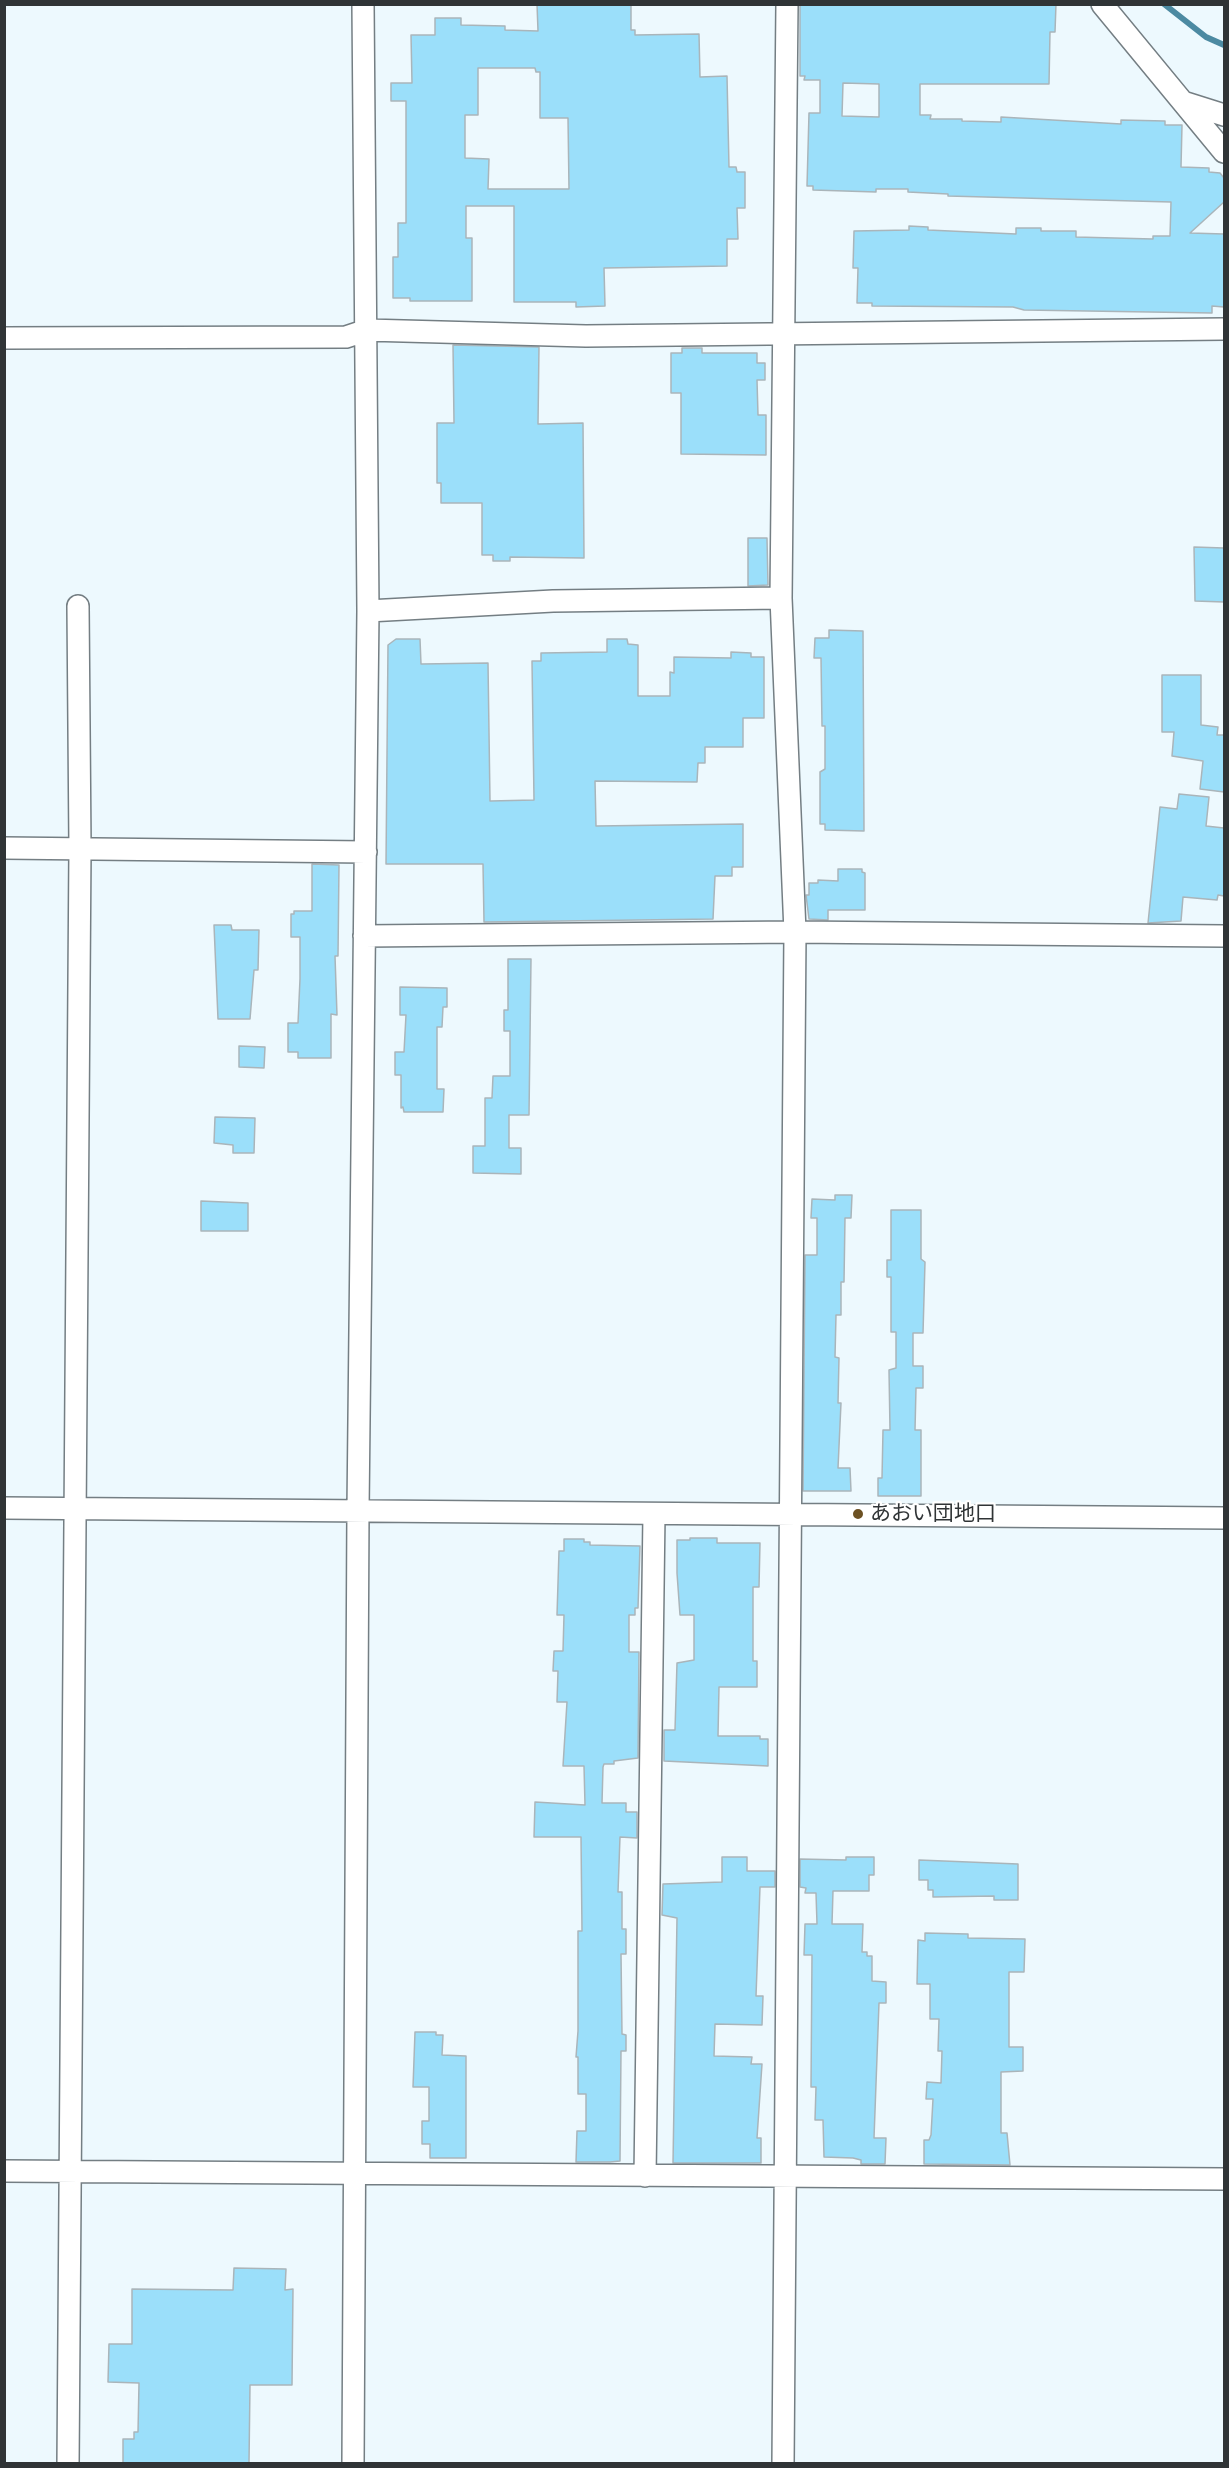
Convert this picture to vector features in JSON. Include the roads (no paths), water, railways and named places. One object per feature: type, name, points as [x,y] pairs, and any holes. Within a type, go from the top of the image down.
[{"type":"street","points":[[353,2463],[358,1509],[368,611],[363,4]]},
{"type":"street","points":[[783,2463],[795,932],[782,598],[787,4]]},
{"type":"street","points":[[1102,4],[1186,103],[1224,152]]},
{"type":"street","points":[[1186,103],[1224,115]]},
{"type":"street","points":[[4,338],[346,337],[366,330],[586,336],[783,332],[1224,329]]},
{"type":"street","points":[[368,611],[565,601],[782,598]]},
{"type":"street","points":[[68,2463],[80,848],[78,606]]},
{"type":"street","points":[[4,848],[366,852]]},
{"type":"street","points":[[364,936],[795,932],[1224,936]]},
{"type":"street","points":[[4,1508],[358,1509],[654,1514],[1224,1518]]},
{"type":"street","points":[[645,2176],[654,1514]]},
{"type":"street","points":[[4,2171],[1224,2179]]},
{"type":"waterway","points":[[1164,4],[1206,37],[1224,45]]},
{"type":"place","name":"あおい団地口","points":[[858,1514]]}]
